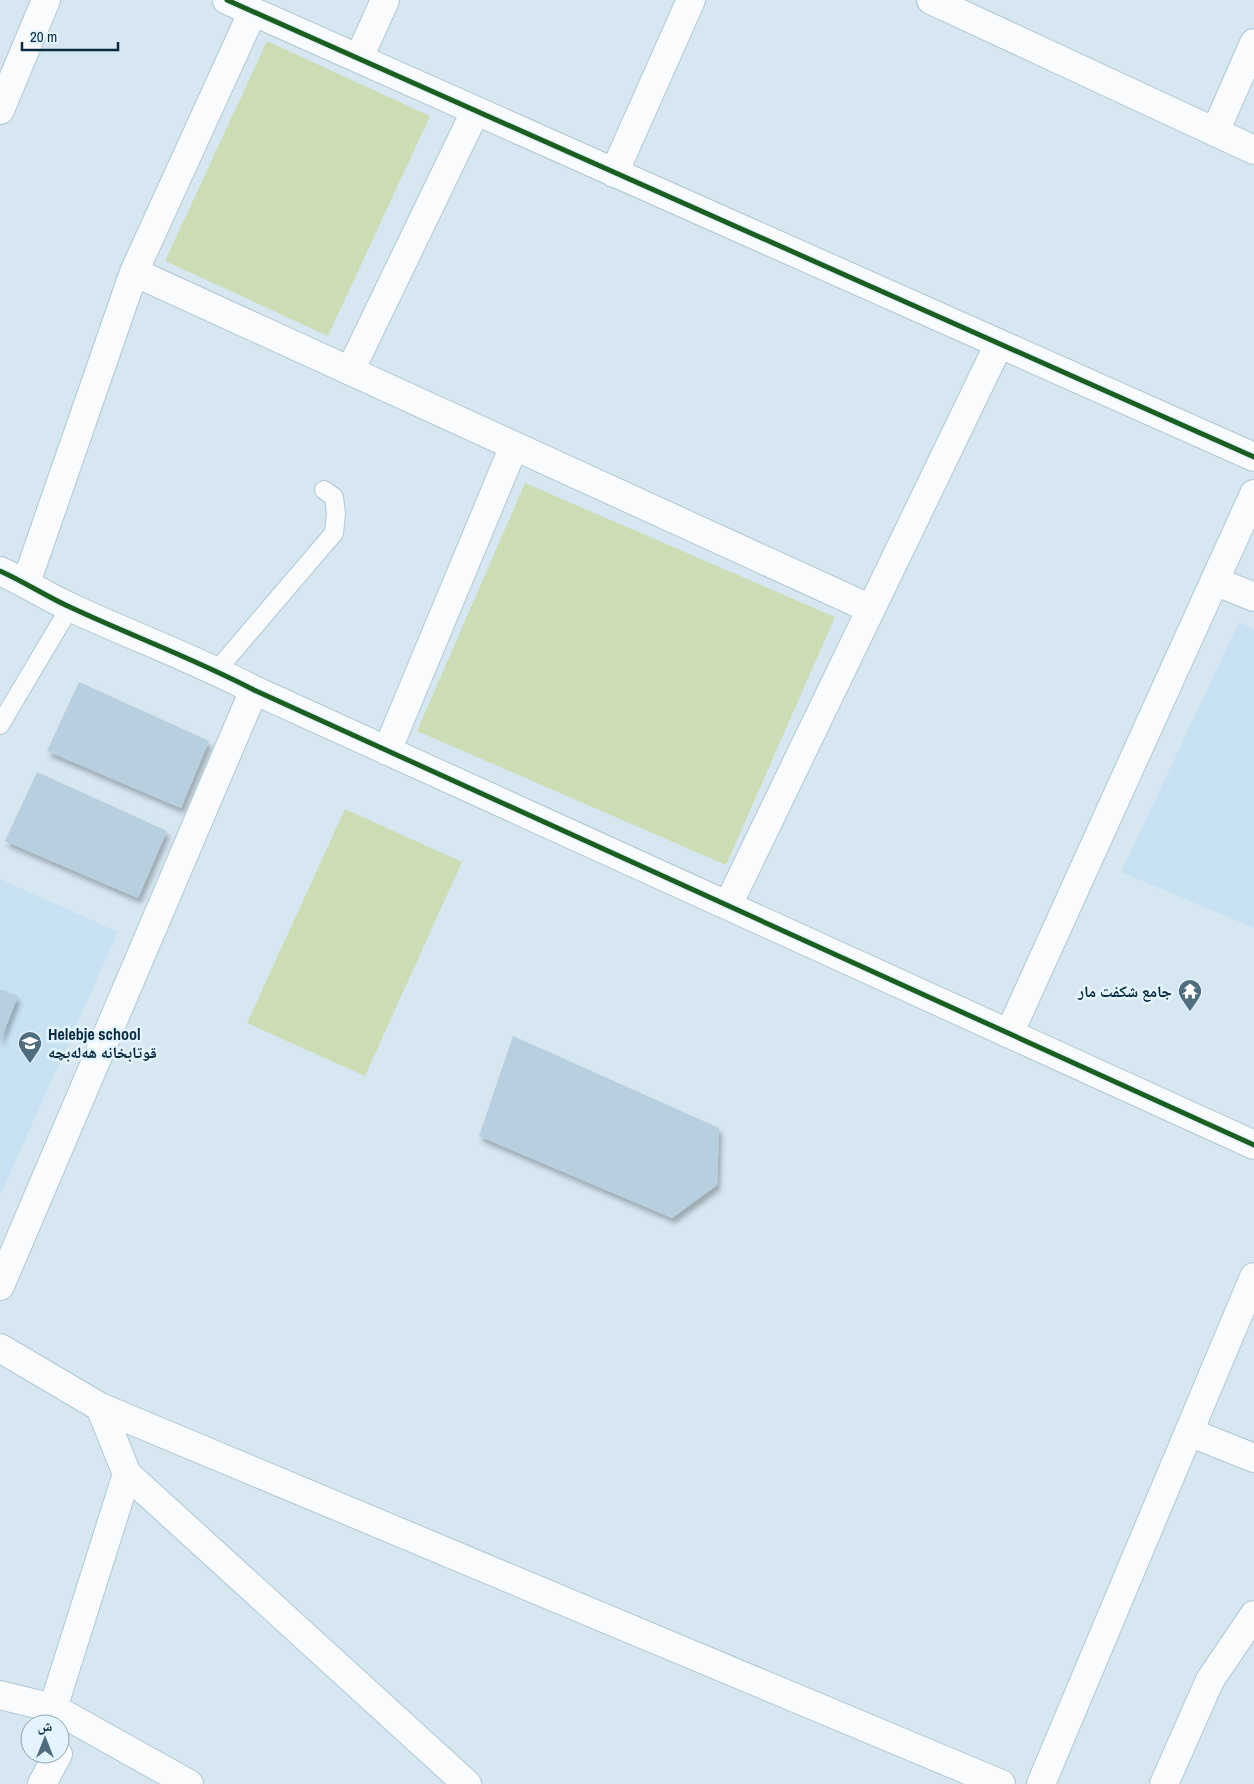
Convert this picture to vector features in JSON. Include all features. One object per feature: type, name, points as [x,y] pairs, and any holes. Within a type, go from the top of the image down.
[{"type":"street","points":[[0,110],[45,0]]},
{"type":"street","points":[[227,0],[360,58],[614,174],[1254,457]]},
{"type":"street","points":[[360,58],[385,0]]},
{"type":"street","points":[[614,174],[691,0]]},
{"type":"street","points":[[931,0],[1254,150]]},
{"type":"street","points":[[26,583],[134,272],[253,11]]},
{"type":"street","points":[[1215,132],[1254,43]]},
{"type":"street","points":[[350,371],[475,112]]},
{"type":"street","points":[[134,272],[871,609]]},
{"type":"street","points":[[728,906],[999,344]]},
{"type":"street","points":[[387,750],[514,446]]},
{"type":"street","points":[[1009,1034],[1254,494]]},
{"type":"street","points":[[0,572],[26,583],[70,607],[217,670],[254,690],[1254,1145]]},
{"type":"street","points":[[1215,581],[1254,598]]},
{"type":"street","points":[[0,1286],[254,690]]},
{"type":"street","points":[[1041,1784],[1254,1277]]},
{"type":"street","points":[[0,1348],[100,1407],[1001,1784]]},
{"type":"street","points":[[100,1407],[127,1474],[467,1784]]},
{"type":"street","points":[[1189,1432],[1254,1458]]},
{"type":"street","points":[[0,1695],[64,1714],[127,1474]]},
{"type":"street","points":[[1164,1784],[1210,1680],[1254,1615]]},
{"type":"street","points":[[70,1717],[189,1784]]},
{"type":"street","points":[[42,1784],[53,1764]]},
{"type":"lane","points":[[217,670],[334,533],[336,514],[334,497],[324,490]]},
{"type":"lane","points":[[0,725],[70,607]]},
{"type":"shaded area","points":[[1239,622],[1254,629],[1254,928],[1121,872]]},
{"type":"shaded area","name":"Helebje school قوتابخانە هەلەبچە","points":[[0,879],[118,932],[0,1196]]},
{"type":"green space","points":[[267,41],[430,116],[328,336],[165,261]]},
{"type":"green space","points":[[525,483],[835,617],[726,865],[417,731]]},
{"type":"green space","points":[[345,809],[462,862],[365,1076],[247,1023]]},
{"type":"building","points":[[79,682],[209,741],[181,808],[47,751]]},
{"type":"building","points":[[37,772],[167,831],[138,898],[5,841]]},
{"type":"building","points":[[0,989],[18,996],[0,1042]]},
{"type":"building","points":[[513,1036],[719,1128],[717,1185],[672,1218],[479,1136]]},
{"type":"cycle path","points":[[227,0],[1254,457]]},
{"type":"cycle path","points":[[0,571],[72,608],[209,668],[1254,1145]]},
{"type":"place","name":"جامع شكفت مار","points":[[1190,1012]]},
{"type":"place","name":"Helebje school قوتابخانە هەلەبچە","points":[[30,1064]]}]
